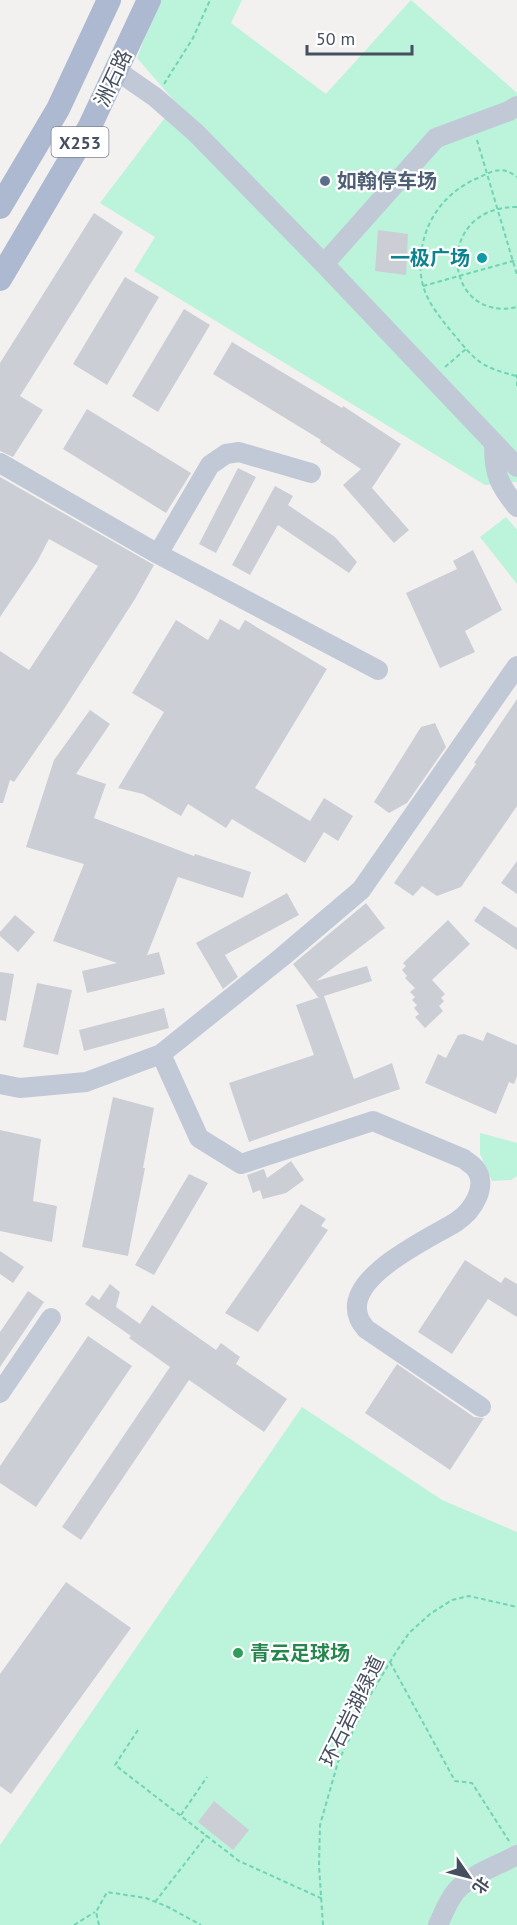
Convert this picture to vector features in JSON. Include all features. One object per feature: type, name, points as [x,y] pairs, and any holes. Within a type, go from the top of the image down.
[{"type":"main road","name":"洲石路","points":[[0,207],[58,109],[110,0]]},
{"type":"main road","name":"洲石路","points":[[0,279],[90,126],[149,0]]},
{"type":"street","points":[[116,70],[155,97],[196,133],[517,467]]},
{"type":"street","points":[[324,264],[436,138],[517,106]]},
{"type":"street","points":[[494,445],[497,477],[517,507]]},
{"type":"street","points":[[158,554],[210,465],[226,454],[239,452],[312,473]]},
{"type":"street","points":[[0,463],[158,554],[378,670]]},
{"type":"street","points":[[0,1084],[20,1088],[87,1082],[161,1054],[282,957],[361,890],[517,666]]},
{"type":"street","points":[[161,1054],[199,1138],[241,1164],[373,1121],[464,1159],[475,1167],[480,1179],[480,1194],[472,1206],[459,1221],[395,1257],[371,1279],[358,1299],[358,1317],[366,1329],[482,1407]]},
{"type":"street","points":[[0,1393],[51,1318]]},
{"type":"street","points":[[438,1925],[448,1902],[462,1885],[514,1849]]},
{"type":"path","points":[[155,97],[193,38],[210,0]]},
{"type":"path","points":[[472,124],[517,275]]},
{"type":"path","points":[[517,177],[503,169],[467,182],[451,194],[438,207],[429,224],[423,240],[421,259],[423,286],[433,307],[466,349],[482,365],[517,375],[517,386]]},
{"type":"path","points":[[517,207],[497,209],[472,223],[463,233],[457,249],[457,270],[472,296],[484,304],[503,309],[517,307]]},
{"type":"path","points":[[423,286],[517,260]]},
{"type":"path","points":[[432,378],[466,349]]},
{"type":"path","name":"环石岩湖绿道","points":[[323,1925],[319,1866],[320,1825],[338,1762],[371,1694],[390,1662],[410,1633],[430,1614],[452,1600],[469,1596],[517,1606]]},
{"type":"path","points":[[390,1662],[454,1781],[472,1783],[514,1849]]},
{"type":"path","points":[[138,1730],[115,1765],[239,1861],[323,1899]]},
{"type":"path","points":[[181,1815],[207,1777]]},
{"type":"path","points":[[155,1902],[207,1835]]},
{"type":"path","points":[[74,1925],[96,1912],[106,1892],[146,1898],[201,1925]]},
{"type":"path","points":[[96,1912],[99,1925]]},
{"type":"green space","points":[[159,0],[242,0],[231,23],[326,94],[411,0],[517,93],[517,482],[485,485],[134,271],[155,237],[100,203],[176,103],[137,58]]},
{"type":"green space","points":[[506,517],[517,530],[517,584],[480,537]]},
{"type":"green space","points":[[480,1133],[517,1143],[517,1176],[511,1180],[492,1181],[480,1154]]},
{"type":"green space","points":[[302,1407],[442,1500],[517,1532],[517,1925],[0,1925],[0,1845]]},
{"type":"building","points":[[94,213],[123,232],[20,396],[43,410],[13,457],[0,451],[0,363]]},
{"type":"building","points":[[378,230],[408,234],[406,275],[375,271]]},
{"type":"building","points":[[125,277],[159,297],[107,385],[73,364]]},
{"type":"building","points":[[184,309],[210,325],[158,412],[132,396]]},
{"type":"building","points":[[232,342],[342,408],[343,406],[401,444],[372,488],[409,530],[394,543],[343,485],[361,469],[320,442],[321,440],[213,374]]},
{"type":"building","points":[[87,409],[191,473],[166,513],[63,449]]},
{"type":"building","points":[[238,468],[256,477],[216,553],[199,544]]},
{"type":"building","points":[[0,477],[154,565],[135,599],[62,712],[14,782],[10,780],[3,803],[0,803],[0,651],[29,670],[98,566],[49,539],[37,562],[0,617]]},
{"type":"building","points":[[275,486],[293,496],[288,505],[335,537],[357,562],[349,573],[278,525],[250,575],[232,565]]},
{"type":"building","points":[[473,550],[502,610],[465,631],[475,652],[440,668],[406,593],[457,569],[453,561]]},
{"type":"building","points":[[220,619],[239,630],[245,620],[327,669],[255,788],[310,821],[324,798],[353,816],[338,841],[324,832],[305,863],[232,819],[226,828],[188,804],[181,816],[143,794],[118,788],[164,712],[132,693],[176,620],[208,640]]},
{"type":"building","points":[[517,699],[517,806],[461,887],[437,896],[422,886],[413,896],[394,883],[476,764],[474,763]]},
{"type":"building","points":[[90,710],[110,724],[76,774],[106,784],[94,818],[194,856],[195,854],[251,872],[243,898],[178,877],[147,955],[159,952],[165,974],[87,993],[82,971],[117,963],[53,941],[84,864],[26,847],[54,760]]},
{"type":"building","points":[[435,723],[446,747],[407,803],[389,813],[374,802],[421,727]]},
{"type":"building","points":[[517,861],[517,894],[501,883]]},
{"type":"building","points":[[287,893],[299,915],[225,955],[238,977],[223,989],[196,943]]},
{"type":"building","points":[[366,903],[385,928],[316,981],[367,966],[372,981],[324,996],[354,1079],[392,1063],[400,1089],[249,1142],[229,1083],[314,1055],[296,1005],[320,997],[293,964]]},
{"type":"building","points":[[484,906],[517,928],[517,950],[474,921]]},
{"type":"building","points":[[15,915],[35,932],[18,952],[0,936],[0,932]]},
{"type":"building","points":[[448,920],[470,944],[432,980],[445,994],[441,998],[444,1001],[439,1006],[443,1011],[425,1028],[415,1017],[419,1014],[414,1008],[417,1005],[412,1000],[415,997],[410,992],[415,988],[405,978],[407,976],[402,970],[406,966],[403,963]]},
{"type":"building","points":[[0,972],[14,974],[6,1021],[0,1020]]},
{"type":"building","points":[[37,983],[72,990],[58,1055],[23,1047]]},
{"type":"building","points":[[164,1008],[169,1028],[84,1051],[79,1030]]},
{"type":"building","points":[[487,1032],[517,1045],[517,1076],[514,1084],[509,1082],[496,1114],[425,1083],[438,1054],[446,1058],[458,1035],[464,1034],[483,1041]]},
{"type":"building","points":[[113,1097],[154,1108],[128,1256],[82,1247]]},
{"type":"building","points":[[0,1130],[41,1139],[33,1201],[57,1206],[52,1242],[0,1231]]},
{"type":"building","points":[[291,1161],[304,1180],[286,1193],[263,1199],[260,1190],[253,1193],[247,1175],[264,1169],[267,1178]]},
{"type":"building","points":[[189,1174],[208,1183],[154,1275],[135,1265]]},
{"type":"building","points":[[301,1204],[326,1219],[321,1226],[328,1230],[258,1332],[225,1313]]},
{"type":"building","points":[[0,1251],[24,1267],[13,1283],[0,1274]]},
{"type":"building","points":[[465,1260],[501,1283],[505,1277],[517,1284],[517,1317],[488,1299],[452,1354],[418,1332]]},
{"type":"building","points":[[110,1284],[120,1292],[116,1307],[140,1324],[152,1305],[216,1350],[221,1343],[240,1357],[236,1364],[287,1399],[264,1432],[189,1380],[81,1540],[62,1527],[170,1367],[85,1304],[92,1295],[99,1300]]},
{"type":"building","points":[[28,1291],[44,1302],[0,1367],[0,1332]]},
{"type":"building","points":[[88,1336],[132,1366],[36,1507],[0,1483],[0,1466]]},
{"type":"building","points":[[397,1364],[474,1417],[484,1418],[450,1470],[365,1413]]},
{"type":"building","points":[[66,1582],[131,1628],[11,1794],[0,1786],[0,1674]]},
{"type":"building","points":[[214,1801],[249,1830],[233,1850],[198,1822]]},
{"type":"place","name":"如翰停车场","points":[[325,181]]},
{"type":"place","name":"一极广场","points":[[482,258]]},
{"type":"place","name":"青云足球场","points":[[238,1653]]}]
